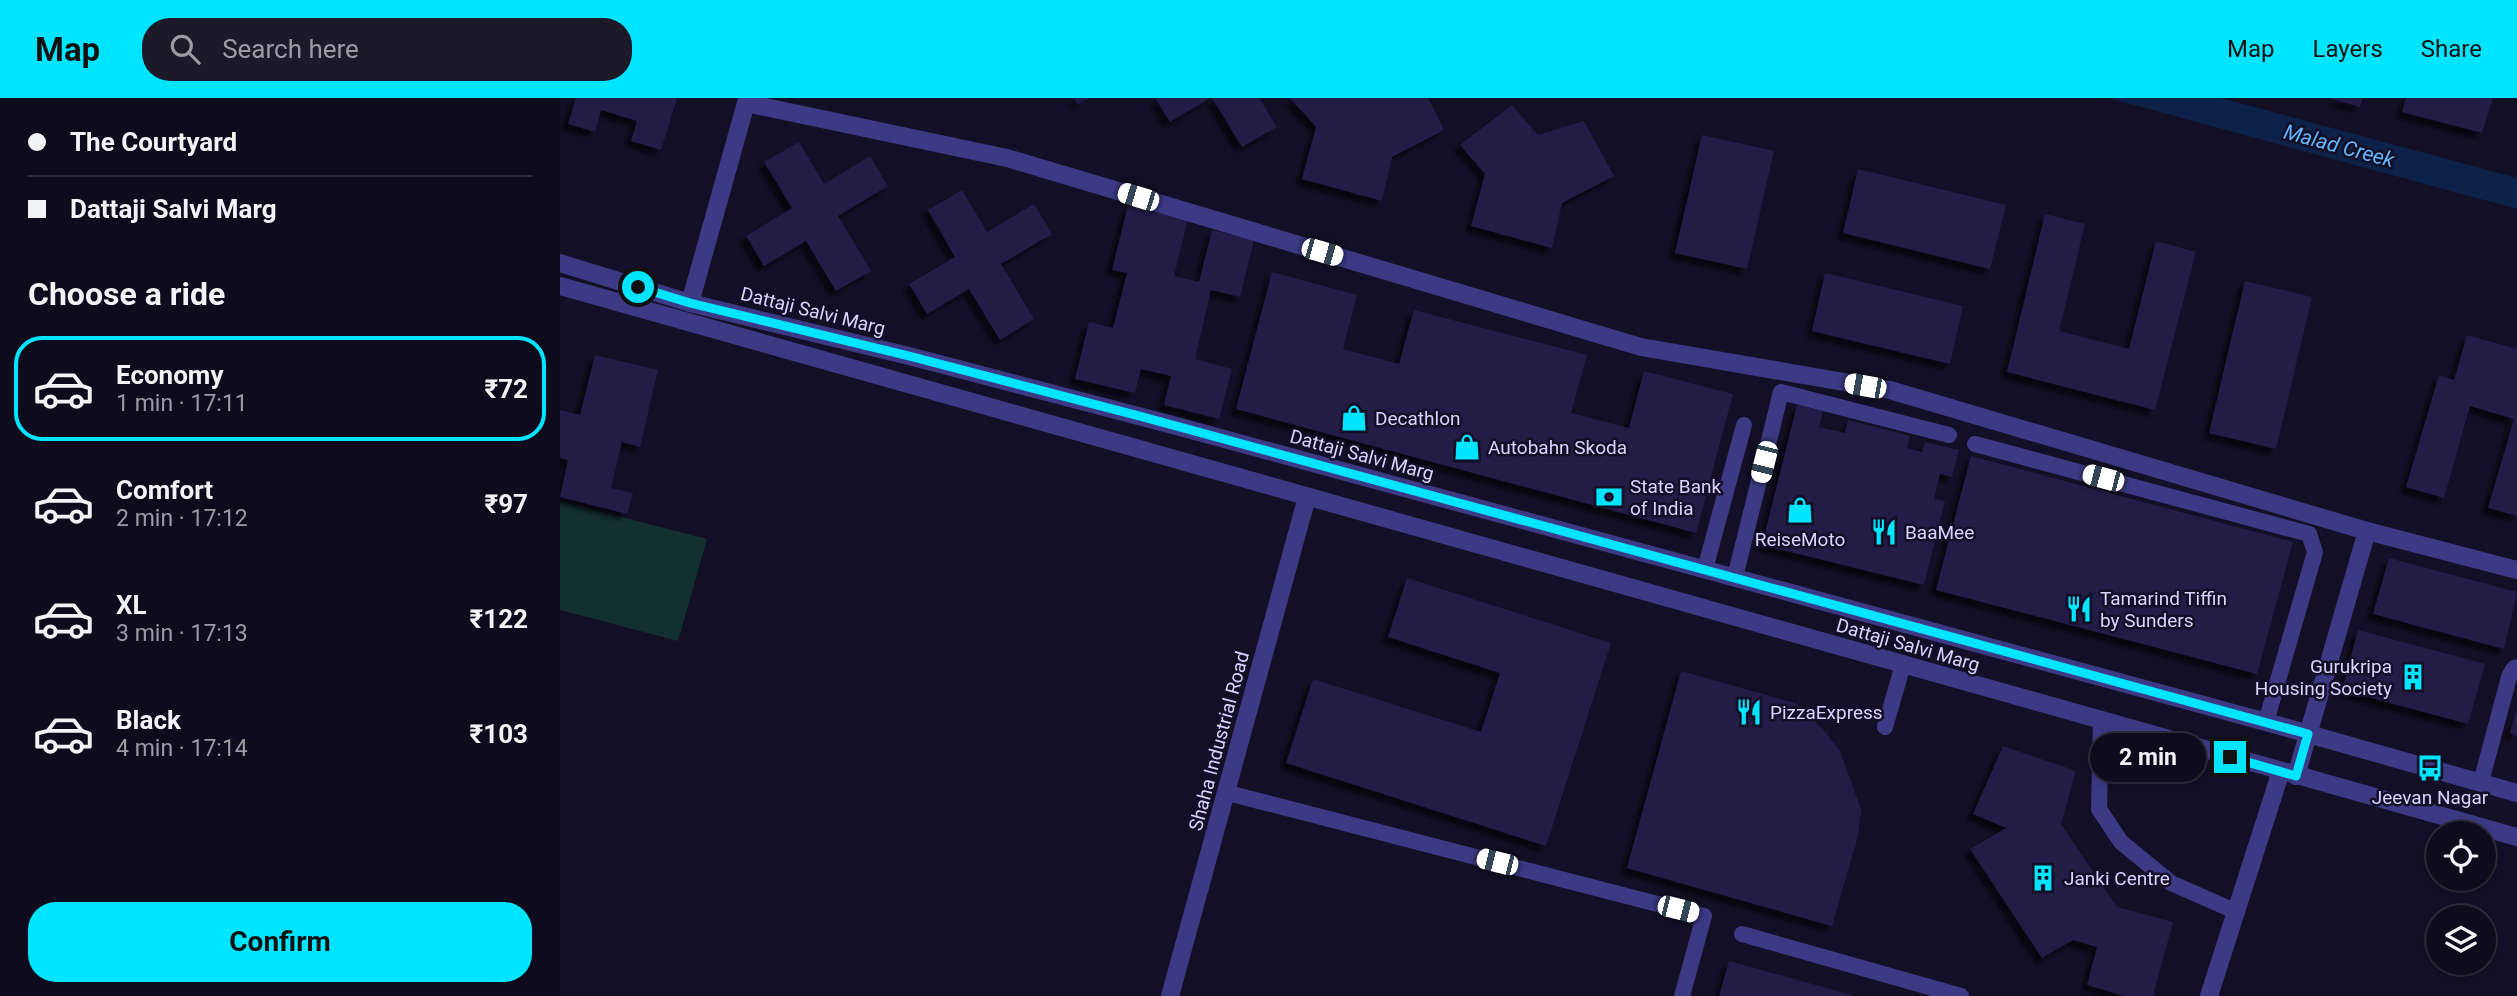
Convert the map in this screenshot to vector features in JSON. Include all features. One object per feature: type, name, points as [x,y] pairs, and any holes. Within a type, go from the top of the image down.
[{"type":"street","points":[[690,303],[744,100],[1007,158],[1641,347],[1890,390],[2367,531],[2517,570]]},
{"type":"street","name":"Dattaji Salvi Marg","points":[[560,263],[690,303],[922,359],[1735,577],[2517,793]]},
{"type":"street","name":"Dattaji Salvi Marg","points":[[560,286],[2517,837]]},
{"type":"street","name":"Shaha Industrial Road","points":[[1170,996],[1228,793],[1307,497]]},
{"type":"street","points":[[2209,996],[2288,773],[2308,734],[2367,531]]},
{"type":"lane","points":[[1735,577],[1781,392],[1949,435]]},
{"type":"lane","points":[[1705,569],[1744,425]]},
{"type":"lane","points":[[1975,443],[2309,534],[2315,552],[2266,722]]},
{"type":"lane","points":[[1885,727],[1903,665]]},
{"type":"lane","points":[[2481,782],[2509,677],[2517,667]]},
{"type":"lane","points":[[2101,721],[2099,808],[2122,842],[2171,883],[2237,912]]},
{"type":"lane","points":[[1228,793],[1704,916],[1682,996]]},
{"type":"lane","points":[[1742,934],[1961,996]]},
{"type":"green space","points":[[560,501],[707,539],[678,641],[560,610]]},
{"type":"water","name":"Malad Creek","points":[[2109,98],[2221,98],[2517,178],[2517,209]]},
{"type":"building","points":[[576,98],[677,98],[661,150],[631,141],[637,121],[601,110],[595,132],[568,124]]},
{"type":"building","points":[[1074,98],[1089,98],[1078,104]]},
{"type":"building","points":[[1155,98],[1210,98],[1170,122]]},
{"type":"building","points":[[1212,98],[1259,98],[1277,127],[1242,147]]},
{"type":"building","points":[[1290,98],[1428,98],[1444,130],[1392,157],[1382,201],[1302,179],[1316,127]]},
{"type":"building","points":[[2329,98],[2363,98],[2360,107]]},
{"type":"building","points":[[2406,98],[2493,98],[2482,133],[2402,112]]},
{"type":"building","points":[[1512,105],[1538,135],[1584,121],[1614,176],[1562,203],[1552,248],[1471,226],[1485,174],[1460,145]]},
{"type":"building","points":[[1702,135],[1774,151],[1747,269],[1675,253]]},
{"type":"building","points":[[799,142],[824,184],[870,156],[888,186],[838,216],[871,271],[836,291],[806,241],[764,266],[746,236],[792,208],[764,162]]},
{"type":"building","points":[[1858,169],[2006,205],[1990,269],[1843,233]]},
{"type":"building","points":[[962,190],[987,232],[1034,204],[1052,234],[1001,264],[1034,319],[1000,340],[969,289],[927,314],[909,284],[955,257],[928,210]]},
{"type":"building","points":[[1128,205],[1188,219],[1174,276],[1199,282],[1212,230],[1254,240],[1240,297],[1211,290],[1195,359],[1232,369],[1219,419],[1164,405],[1171,376],[1141,369],[1135,393],[1075,379],[1089,322],[1113,328],[1127,273],[1112,270]]},
{"type":"building","points":[[2045,214],[2085,224],[2059,331],[2129,349],[2156,241],[2196,252],[2155,410],[2007,372]]},
{"type":"building","points":[[1272,272],[1357,295],[1343,349],[1399,364],[1414,310],[1587,355],[1571,413],[1629,428],[1644,371],[1733,394],[1696,533],[1236,409]]},
{"type":"building","points":[[1825,273],[1963,306],[1950,364],[1812,331]]},
{"type":"building","points":[[2245,281],[2312,297],[2276,449],[2209,433]]},
{"type":"building","points":[[2467,335],[2517,349],[2517,516],[2488,508],[2514,419],[2470,406],[2444,498],[2406,487],[2439,375],[2454,380]]},
{"type":"building","points":[[595,355],[658,370],[640,447],[622,442],[611,488],[633,493],[627,514],[560,497],[568,460],[560,458],[560,410],[580,415]]},
{"type":"building","points":[[1797,405],[1823,411],[1819,427],[1845,433],[1848,420],[1910,436],[1907,448],[1922,452],[1925,442],[1959,450],[1952,477],[1940,474],[1934,499],[1945,501],[1924,585],[1762,545]]},
{"type":"building","points":[[1971,456],[2293,542],[2257,674],[1936,590]]},
{"type":"building","name":"Gurukripa Housing Society","points":[[2389,558],[2517,592],[2504,649],[2373,614]]},
{"type":"building","points":[[1407,578],[1611,643],[1546,846],[1286,763],[1313,679],[1481,732],[1500,673],[1388,637]]},
{"type":"building","name":"Gurukripa Housing Society","points":[[2358,630],[2485,664],[2468,724],[2342,690]]},
{"type":"building","points":[[1681,671],[1795,703],[1822,728],[1840,751],[1861,809],[1858,836],[1832,926],[1627,868]]},
{"type":"building","points":[[2517,711],[2517,736],[2510,733]]},
{"type":"building","name":"Janki Centre","points":[[2003,746],[2076,771],[2061,824],[2117,907],[2173,922],[2153,996],[2124,996],[2087,985],[2097,947],[2073,940],[2042,958],[1970,849],[2006,828],[1973,814]]},
{"type":"building","points":[[1729,961],[1852,995],[1852,996],[1719,996]]},
{"type":"place","name":"Decathlon","points":[[1354,418]]},
{"type":"place","name":"Autobahn Skoda","points":[[1467,447]]},
{"type":"place","name":"State Bank of India","points":[[1609,497]]},
{"type":"place","name":"ReiseMoto","points":[[1800,510]]},
{"type":"place","name":"BaaMee","points":[[1884,532]]},
{"type":"place","name":"Tamarind Tiffin by Sunders","points":[[2079,609]]},
{"type":"place","name":"Gurukripa Housing Society","points":[[2413,677]]},
{"type":"place","name":"PizzaExpress","points":[[1749,712]]},
{"type":"place","name":"Jeevan Nagar","points":[[2430,768]]},
{"type":"place","name":"Janki Centre","points":[[2043,878]]},
{"type":"route","points":[[638,287],[690,303],[1143,417],[2308,734],[2296,776],[2230,757]]}]
